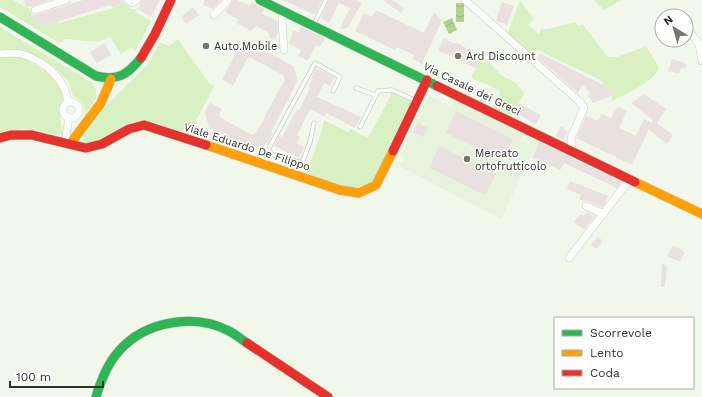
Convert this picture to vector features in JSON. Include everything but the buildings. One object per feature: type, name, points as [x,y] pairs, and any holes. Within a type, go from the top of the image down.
[{"type":"street","points":[[35,10],[66,0]]},
{"type":"street","points":[[128,0],[132,3],[137,0]]},
{"type":"street","points":[[0,17],[96,76],[111,79],[126,74],[136,65],[171,0]]},
{"type":"street","points":[[214,15],[228,0]]},
{"type":"street","points":[[465,0],[580,102],[584,108],[572,138],[572,151]]},
{"type":"street","name":"Via Casale dei Greci","points":[[267,1],[313,26],[702,214]]},
{"type":"street","points":[[284,11],[282,20],[284,50]]},
{"type":"street","points":[[694,37],[699,44],[702,61]]},
{"type":"street","points":[[0,54],[22,54],[52,71],[64,84],[68,102]]},
{"type":"street","points":[[69,118],[66,136],[70,144],[101,103],[111,79]]},
{"type":"street","name":"Viale Eduardo De Filippo","points":[[0,138],[10,134],[30,134],[86,148],[100,146],[129,128],[144,125],[340,190],[360,193],[376,185],[427,80]]},
{"type":"street","points":[[68,102],[63,108],[63,112],[69,118]]},
{"type":"street","points":[[68,102],[76,104],[79,112],[73,118],[69,118]]},
{"type":"street","points":[[569,258],[630,179]]},
{"type":"street","points":[[586,206],[604,214]]},
{"type":"street","points":[[96,397],[108,365],[127,343],[154,327],[175,322],[192,321],[212,324],[229,331],[328,397]]},
{"type":"lane","points":[[313,26],[326,0]]},
{"type":"lane","points":[[264,165],[268,153],[315,63],[340,77],[333,91]]},
{"type":"lane","points":[[356,88],[375,95]]},
{"type":"lane","points":[[360,127],[378,91],[387,89],[417,101]]},
{"type":"lane","points":[[268,153],[302,163],[310,142],[314,123]]},
{"type":"shaded area","points":[[0,0],[13,0],[30,9],[36,26],[46,23],[47,25],[59,23],[114,8],[123,2],[131,9],[138,9],[135,12],[151,21],[135,52],[131,47],[121,54],[110,37],[98,42],[66,39],[59,43],[0,7]]},
{"type":"shaded area","points":[[520,0],[534,19],[528,25],[539,34],[541,29],[548,29],[575,22],[578,26],[583,25],[608,57],[617,57],[646,46],[659,67],[657,72],[639,87],[612,101],[612,95],[603,85],[602,81],[538,50],[535,51],[533,57],[507,35]]},
{"type":"shaded area","points":[[594,0],[622,0],[604,10]]},
{"type":"shaded area","points":[[0,27],[91,82],[96,91],[96,96],[93,104],[84,116],[83,103],[73,96],[68,81],[54,67],[25,50],[0,49]]},
{"type":"shaded area","points":[[178,39],[210,84],[215,85],[189,134],[139,120],[126,125],[97,143],[83,143],[90,125],[98,114],[138,75],[153,56],[160,42],[169,46]]},
{"type":"shaded area","points":[[0,57],[22,57],[52,75],[59,84],[64,96],[59,111],[63,133],[59,135],[23,129],[0,133]]},
{"type":"shaded area","points":[[481,57],[491,64],[501,75],[516,83],[524,93],[512,117],[492,107],[500,93],[499,90],[471,78]]},
{"type":"shaded area","points":[[391,92],[412,102],[372,182],[364,186],[356,187],[339,186],[306,174],[321,133],[324,120],[348,132],[350,129],[368,138],[390,97]]},
{"type":"shaded area","name":"Mercato ortofrutticolo","points":[[430,96],[450,106],[456,100],[521,132],[524,135],[521,140],[529,144],[534,138],[539,140],[501,219],[395,164],[397,161],[401,163],[403,161],[405,157],[400,152],[420,110]]},
{"type":"water","points":[[456,3],[464,3],[464,22],[456,22]]},
{"type":"water","points":[[452,18],[457,30],[449,34],[443,22]]},
{"type":"traffic: fast","points":[[260,0],[437,86]]},
{"type":"traffic: fast","points":[[0,17],[96,76],[110,78],[122,75],[131,69],[141,58]]},
{"type":"traffic: fast","points":[[96,397],[105,372],[119,351],[142,333],[156,327],[171,323],[201,322],[215,325],[229,331],[247,343]]},
{"type":"traffic: slow","points":[[70,144],[101,103],[111,79]]},
{"type":"traffic: slow","points":[[206,145],[340,190],[359,193],[376,185],[393,151]]},
{"type":"traffic: slow","points":[[635,182],[702,214]]},
{"type":"traffic: jam","points":[[141,58],[155,34],[171,0]]},
{"type":"traffic: jam","points":[[393,151],[427,80]]},
{"type":"traffic: jam","points":[[437,86],[635,182]]},
{"type":"traffic: jam","points":[[0,138],[11,135],[32,135],[86,148],[102,144],[129,129],[144,125],[206,145]]},
{"type":"traffic: jam","points":[[247,343],[328,397]]},
{"type":"place","name":"Auto.Mobile","points":[[206,46]]},
{"type":"place","name":"Ard Discount","points":[[458,56]]},
{"type":"place","name":"Mercato ortofrutticolo","points":[[467,159]]}]
